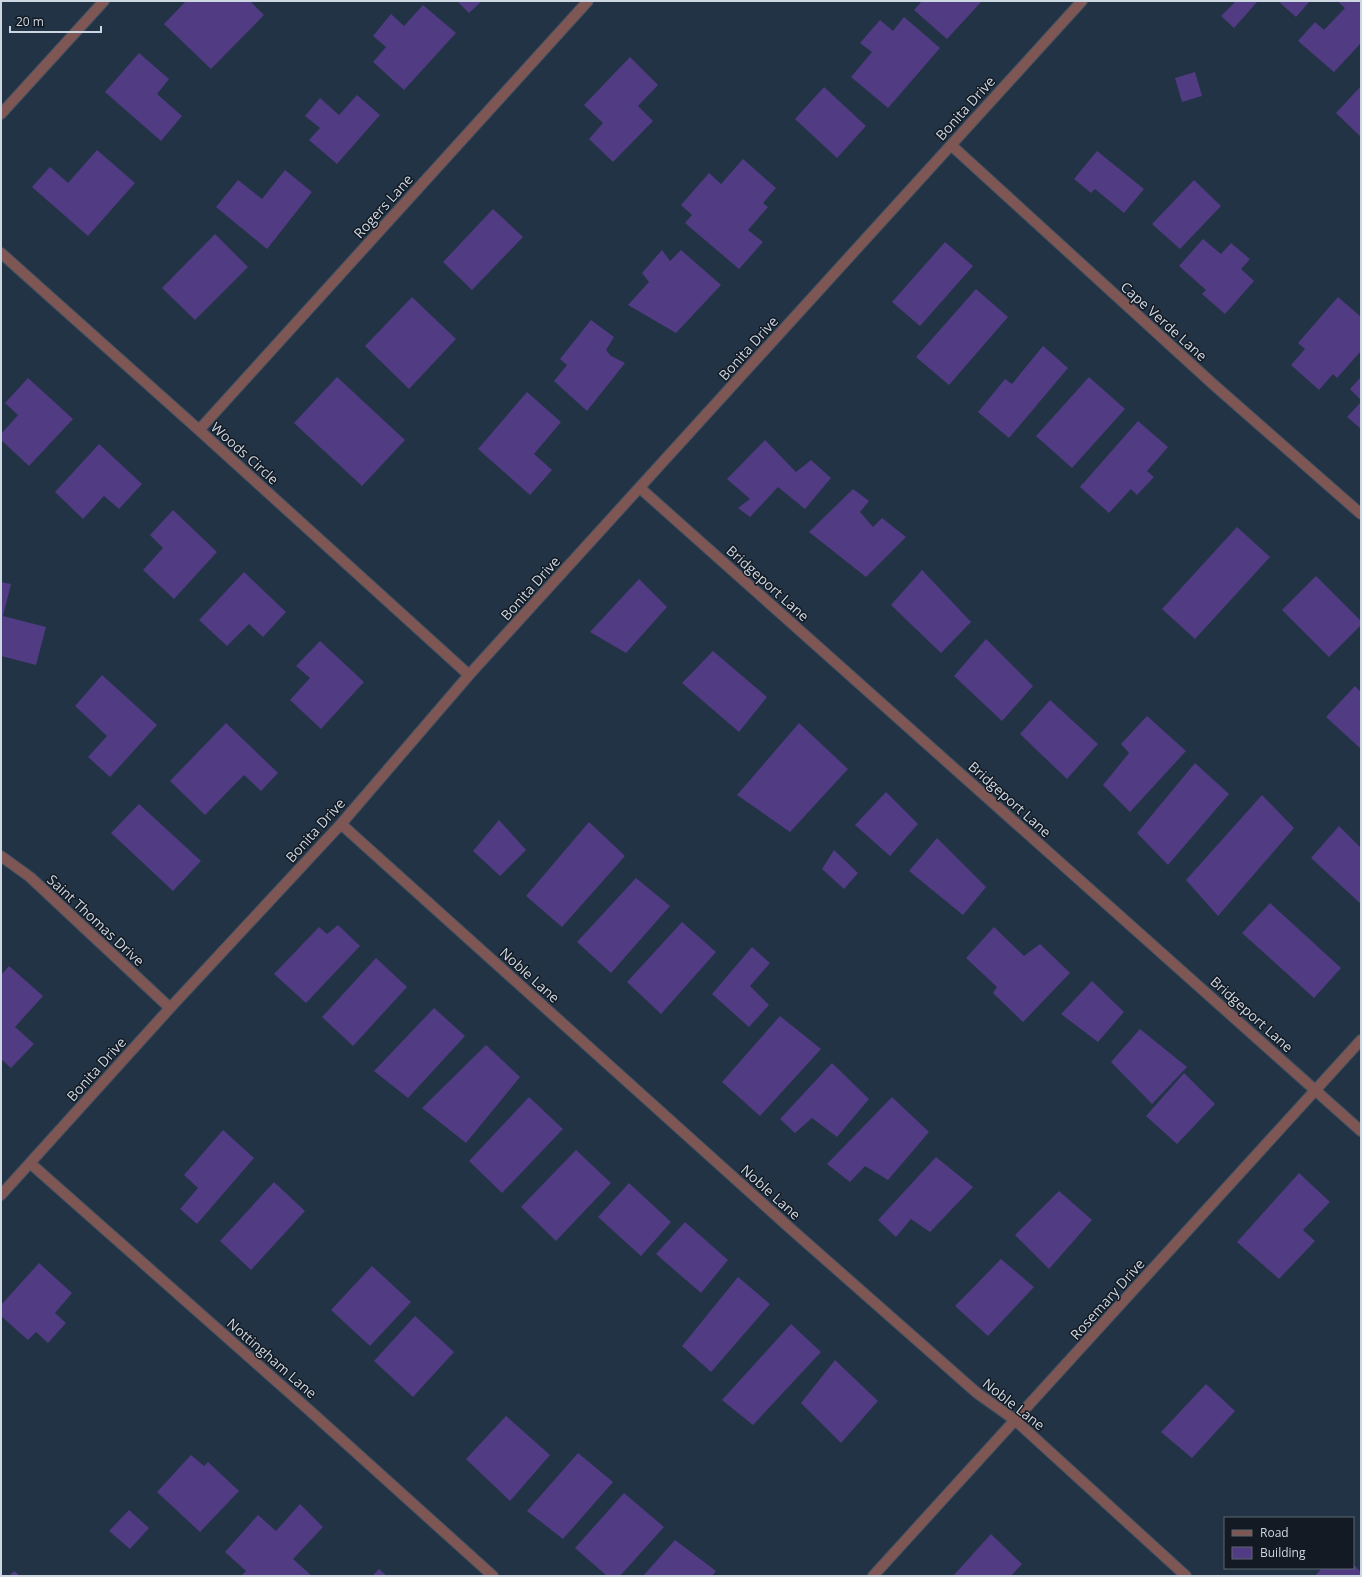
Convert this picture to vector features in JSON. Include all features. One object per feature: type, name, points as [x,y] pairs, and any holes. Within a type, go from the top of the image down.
[{"type":"street","points":[[1,114],[104,1]]},
{"type":"street","name":"Rogers Lane","points":[[199,430],[588,1]]},
{"type":"street","name":"Bonita Drive","points":[[1,1195],[170,1008],[341,824],[470,675],[1082,1]]},
{"type":"street","name":"Cape Verde Lane","points":[[951,145],[1214,385],[1361,514]]},
{"type":"street","name":"Woods Circle","points":[[1,253],[470,675]]},
{"type":"street","name":"Bridgeport Lane","points":[[640,488],[1361,1131]]},
{"type":"street","name":"Noble Lane","points":[[341,824],[797,1234],[977,1393],[1015,1420],[1186,1576]]},
{"type":"street","name":"Saint Thomas Drive","points":[[1,856],[30,877],[170,1008]]},
{"type":"street","name":"Rosemary Drive","points":[[873,1576],[1361,1040]]},
{"type":"street","name":"Nottingham Lane","points":[[30,1163],[309,1410],[493,1576]]},
{"type":"building","points":[[186,1],[250,1],[264,15],[211,69],[164,24]]},
{"type":"building","points":[[457,1],[482,1],[469,13]]},
{"type":"building","points":[[922,1],[982,1],[947,39],[914,10]]},
{"type":"building","points":[[1236,1],[1257,2],[1234,28],[1221,16]]},
{"type":"building","points":[[1278,1],[1310,1],[1296,17]]},
{"type":"building","points":[[1337,1],[1361,1],[1361,43],[1334,72],[1298,41],[1315,22],[1324,30],[1345,8]]},
{"type":"building","points":[[423,5],[456,33],[404,90],[373,62],[386,47],[373,36],[391,14],[404,26]]},
{"type":"building","points":[[904,17],[940,48],[888,108],[851,77],[872,52],[860,43],[880,20],[893,31]]},
{"type":"building","points":[[139,53],[169,79],[157,94],[182,116],[161,141],[105,92]]},
{"type":"building","points":[[630,57],[658,85],[638,106],[653,121],[613,162],[589,139],[603,123],[584,105]]},
{"type":"building","points":[[1195,72],[1202,96],[1182,102],[1175,78]]},
{"type":"building","points":[[1361,86],[1361,137],[1336,113]]},
{"type":"building","points":[[824,87],[866,126],[837,158],[795,119]]},
{"type":"building","points":[[357,95],[380,115],[337,164],[309,140],[320,128],[305,116],[320,98],[339,115]]},
{"type":"building","points":[[97,150],[135,183],[88,236],[32,187],[50,167],[68,183]]},
{"type":"building","points":[[1097,151],[1144,189],[1124,213],[1095,189],[1091,193],[1074,179]]},
{"type":"building","points":[[743,159],[776,188],[763,203],[768,207],[748,230],[763,242],[739,269],[685,223],[692,215],[681,205],[709,173],[721,184]]},
{"type":"building","points":[[285,170],[312,192],[267,249],[216,207],[238,180],[262,199]]},
{"type":"building","points":[[1194,180],[1221,206],[1180,249],[1152,224]]},
{"type":"building","points":[[493,209],[523,237],[472,290],[443,262]]},
{"type":"building","points":[[215,234],[248,267],[195,320],[162,288]]},
{"type":"building","points":[[1203,239],[1221,254],[1231,243],[1250,259],[1241,269],[1254,281],[1225,314],[1202,294],[1206,290],[1179,266]]},
{"type":"building","points":[[945,242],[973,266],[920,326],[892,302]]},
{"type":"building","points":[[662,250],[670,261],[681,250],[721,285],[676,333],[628,305],[649,282],[642,273]]},
{"type":"building","points":[[976,289],[1008,317],[949,385],[916,357]]},
{"type":"building","points":[[412,297],[456,339],[409,389],[365,346]]},
{"type":"building","points":[[1338,297],[1361,317],[1361,351],[1337,378],[1333,374],[1319,390],[1291,365],[1305,349],[1298,343]]},
{"type":"building","points":[[591,320],[614,337],[606,350],[611,356],[625,363],[587,411],[554,381],[567,365],[560,359]]},
{"type":"building","points":[[1043,346],[1068,368],[1009,438],[978,412],[1005,379],[1012,384]]},
{"type":"building","points":[[337,377],[405,440],[362,486],[294,423]]},
{"type":"building","points":[[1089,377],[1125,409],[1072,468],[1036,436]]},
{"type":"building","points":[[1361,377],[1361,400],[1350,389]]},
{"type":"building","points":[[28,378],[73,419],[29,466],[1,440],[1,434],[18,415],[5,403]]},
{"type":"building","points":[[527,392],[561,422],[534,454],[552,470],[530,495],[478,449]]},
{"type":"building","points":[[1361,402],[1361,429],[1347,417]]},
{"type":"building","points":[[1138,421],[1168,447],[1147,471],[1154,477],[1137,495],[1131,489],[1109,513],[1080,487]]},
{"type":"building","points":[[765,440],[796,472],[811,460],[831,478],[805,509],[778,487],[750,517],[738,508],[750,499],[727,479]]},
{"type":"building","points":[[99,444],[142,484],[119,509],[104,496],[83,519],[55,492]]},
{"type":"building","points":[[853,489],[869,501],[860,512],[873,527],[882,518],[906,537],[866,577],[809,532]]},
{"type":"building","points":[[173,510],[217,552],[174,599],[143,570],[163,548],[150,535]]},
{"type":"building","points":[[1237,527],[1270,557],[1195,639],[1162,609]]},
{"type":"building","points":[[922,570],[971,622],[941,653],[891,605]]},
{"type":"building","points":[[244,572],[286,612],[263,637],[249,624],[227,646],[199,620]]},
{"type":"building","points":[[1316,576],[1361,621],[1361,625],[1329,657],[1282,610]]},
{"type":"building","points":[[639,579],[667,607],[626,653],[590,632]]},
{"type":"building","points":[[1,582],[11,584],[3,616],[46,627],[36,665],[1,656]]},
{"type":"building","points":[[986,639],[1033,686],[1002,721],[954,676]]},
{"type":"building","points":[[320,641],[364,682],[321,729],[290,700],[310,678],[296,666]]},
{"type":"building","points":[[713,651],[767,697],[739,732],[682,683]]},
{"type":"building","points":[[102,675],[157,725],[110,777],[88,757],[107,736],[75,706]]},
{"type":"building","points":[[1355,686],[1361,692],[1361,749],[1326,717]]},
{"type":"building","points":[[1050,700],[1098,744],[1067,779],[1020,734]]},
{"type":"building","points":[[1147,716],[1186,751],[1130,812],[1103,785],[1129,753],[1121,744]]},
{"type":"building","points":[[226,723],[278,773],[261,791],[244,775],[205,815],[170,781]]},
{"type":"building","points":[[799,723],[848,769],[790,832],[737,795]]},
{"type":"building","points":[[1195,763],[1229,794],[1168,865],[1137,833]]},
{"type":"building","points":[[886,792],[918,824],[890,856],[855,825]]},
{"type":"building","points":[[1262,795],[1294,828],[1218,916],[1186,880]]},
{"type":"building","points":[[139,804],[201,861],[173,891],[111,833]]},
{"type":"building","points":[[499,820],[526,850],[500,876],[473,851]]},
{"type":"building","points":[[589,822],[625,856],[562,927],[526,896]]},
{"type":"building","points":[[1339,826],[1361,848],[1361,904],[1311,858]]},
{"type":"building","points":[[937,838],[986,887],[963,915],[909,871]]},
{"type":"building","points":[[834,850],[858,873],[844,889],[822,869]]},
{"type":"building","points":[[636,878],[670,906],[611,973],[577,942]]},
{"type":"building","points":[[1270,903],[1341,968],[1314,998],[1242,933]]},
{"type":"building","points":[[682,922],[716,952],[661,1014],[627,982]]},
{"type":"building","points":[[338,925],[360,946],[306,1003],[274,974],[319,927],[327,934]]},
{"type":"building","points":[[994,927],[1024,956],[1040,944],[1070,973],[1023,1022],[993,993],[997,987],[966,958]]},
{"type":"building","points":[[752,947],[770,963],[750,986],[769,1005],[749,1027],[712,994]]},
{"type":"building","points":[[376,958],[407,987],[353,1046],[322,1017]]},
{"type":"building","points":[[9,966],[43,996],[15,1027],[34,1044],[11,1068],[1,1059],[1,975]]},
{"type":"building","points":[[1092,981],[1124,1012],[1098,1042],[1061,1014]]},
{"type":"building","points":[[434,1008],[465,1036],[408,1098],[374,1071]]},
{"type":"building","points":[[780,1016],[821,1049],[760,1116],[722,1082]]},
{"type":"building","points":[[1140,1029],[1187,1067],[1152,1104],[1111,1062]]},
{"type":"building","points":[[486,1045],[520,1077],[466,1143],[422,1108]]},
{"type":"building","points":[[832,1063],[869,1099],[837,1137],[812,1118],[795,1133],[780,1119]]},
{"type":"building","points":[[1184,1073],[1215,1104],[1177,1144],[1146,1116]]},
{"type":"building","points":[[529,1097],[563,1129],[502,1193],[469,1161]]},
{"type":"building","points":[[892,1097],[929,1132],[888,1180],[865,1166],[850,1182],[827,1164]]},
{"type":"building","points":[[223,1130],[254,1158],[197,1224],[180,1209],[198,1188],[184,1175]]},
{"type":"building","points":[[576,1150],[611,1183],[556,1241],[521,1207]]},
{"type":"building","points":[[936,1157],[973,1187],[930,1232],[911,1219],[896,1237],[878,1220]]},
{"type":"building","points":[[1299,1173],[1330,1202],[1303,1230],[1315,1241],[1279,1279],[1237,1242]]},
{"type":"building","points":[[274,1182],[305,1211],[251,1270],[220,1241]]},
{"type":"building","points":[[629,1183],[671,1222],[641,1256],[598,1217]]},
{"type":"building","points":[[1059,1191],[1092,1220],[1049,1269],[1015,1235]]},
{"type":"building","points":[[685,1222],[728,1260],[701,1293],[656,1254]]},
{"type":"building","points":[[1001,1259],[1034,1287],[988,1336],[955,1306]]},
{"type":"building","points":[[39,1263],[72,1293],[55,1313],[66,1323],[48,1343],[36,1332],[28,1340],[1,1316],[1,1305]]},
{"type":"building","points":[[372,1266],[411,1302],[370,1346],[331,1310]]},
{"type":"building","points":[[738,1277],[770,1304],[711,1372],[682,1346]]},
{"type":"building","points":[[415,1316],[454,1352],[413,1397],[374,1361]]},
{"type":"building","points":[[791,1324],[821,1352],[753,1425],[722,1400]]},
{"type":"building","points":[[835,1360],[878,1401],[841,1443],[801,1403]]},
{"type":"building","points":[[1206,1384],[1235,1411],[1192,1458],[1161,1432]]},
{"type":"building","points":[[506,1416],[550,1455],[510,1501],[466,1459]]},
{"type":"building","points":[[578,1453],[613,1482],[563,1539],[527,1511]]},
{"type":"building","points":[[191,1455],[204,1466],[208,1462],[239,1491],[200,1532],[157,1492]]},
{"type":"building","points":[[624,1493],[664,1527],[620,1576],[607,1576],[575,1548]]},
{"type":"building","points":[[300,1504],[323,1527],[293,1559],[312,1576],[241,1576],[246,1571],[225,1552],[258,1515],[276,1531]]},
{"type":"building","points":[[129,1510],[149,1528],[130,1549],[109,1531]]},
{"type":"building","points":[[991,1534],[1022,1564],[1011,1576],[953,1576]]},
{"type":"building","points":[[675,1540],[716,1571],[712,1576],[643,1576]]},
{"type":"building","points":[[1354,1565],[1361,1572],[1361,1576],[1315,1576],[1321,1569],[1354,1569]]},
{"type":"building","points":[[379,1569],[387,1576],[372,1576]]},
{"type":"building","points":[[14,1571],[20,1576],[9,1576]]}]
